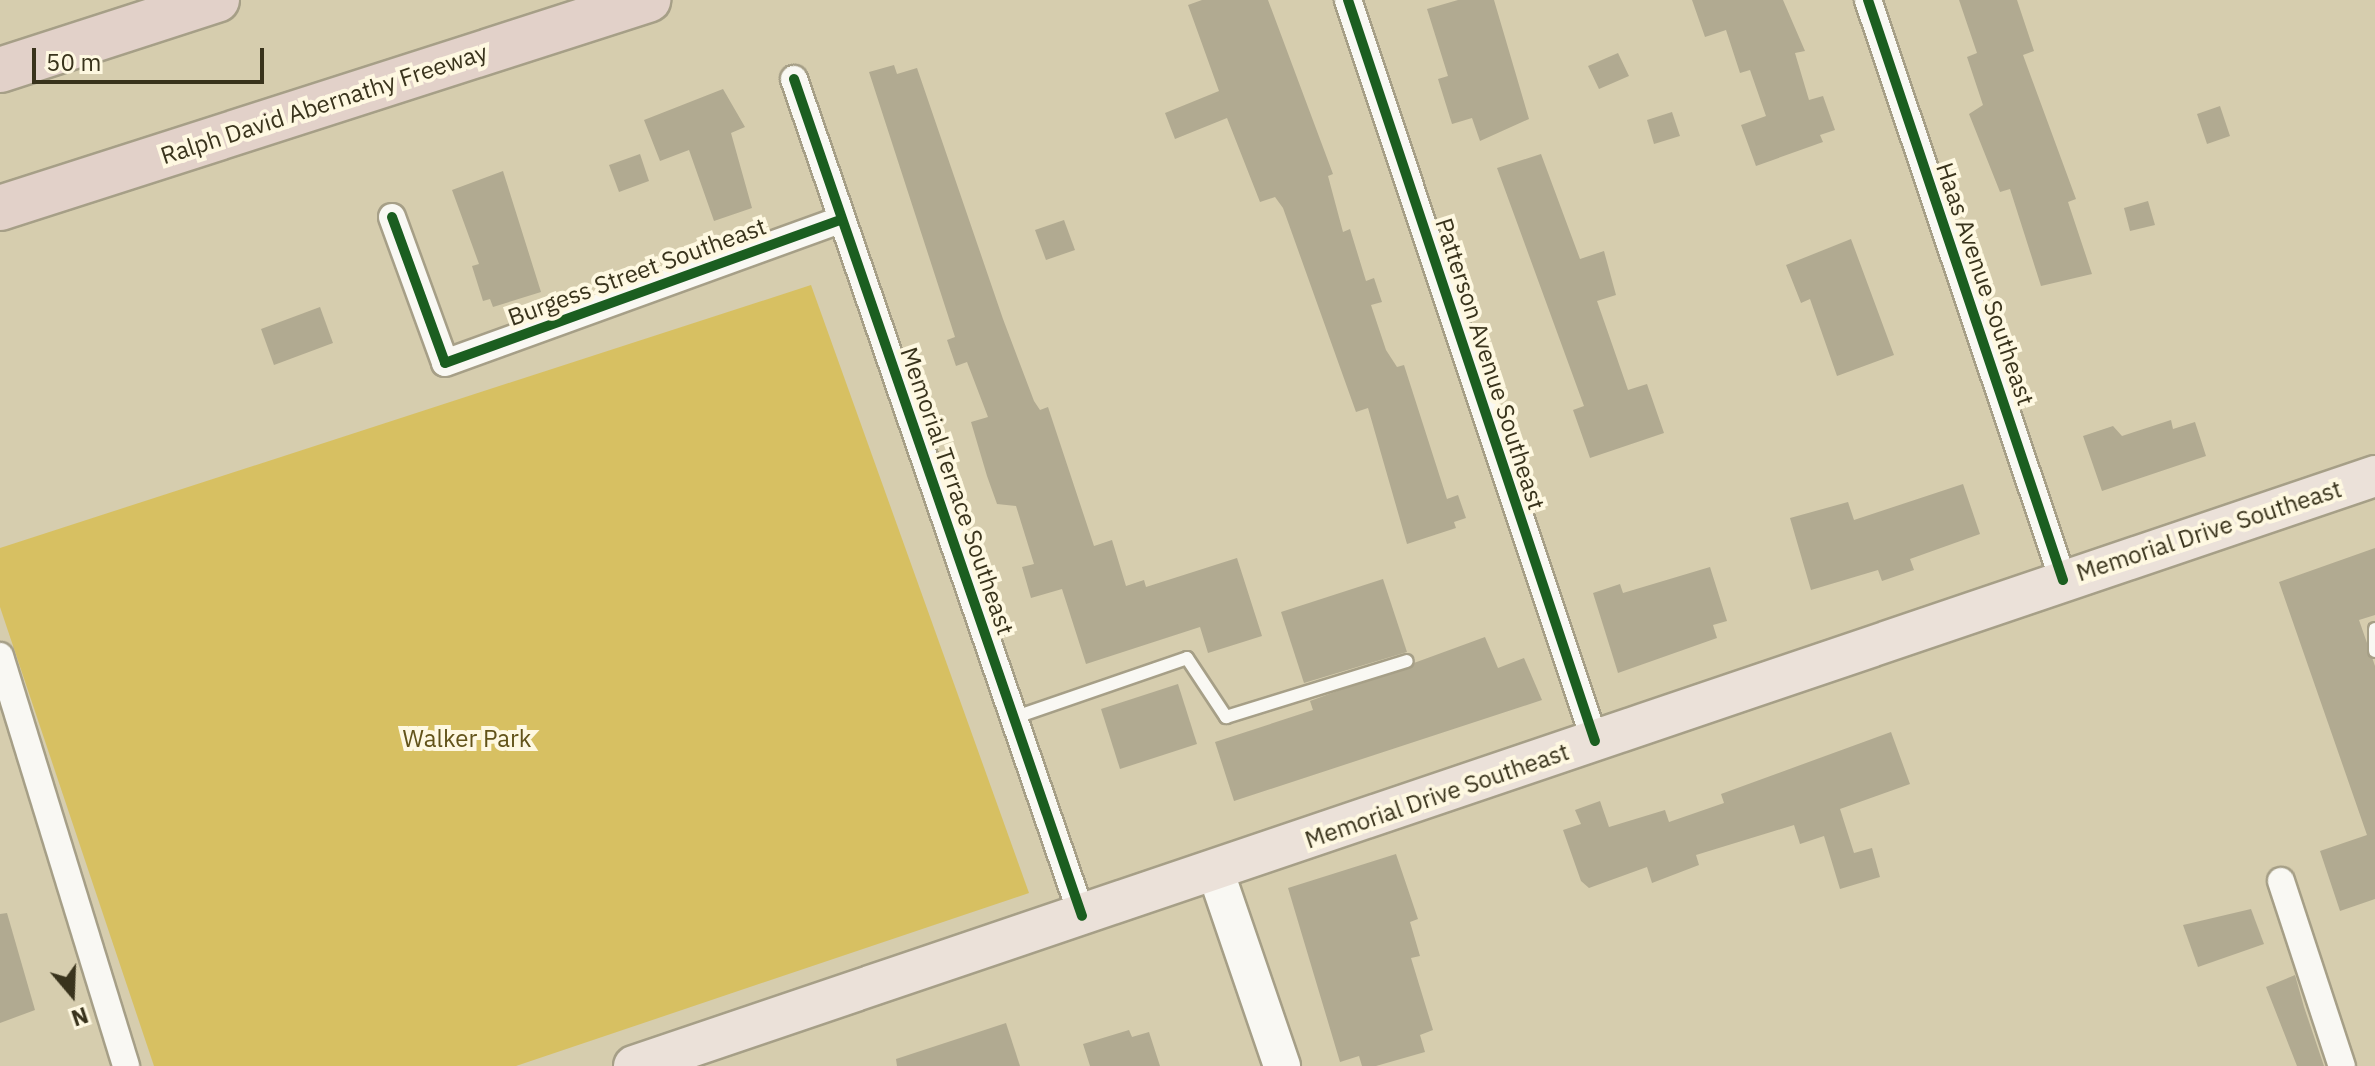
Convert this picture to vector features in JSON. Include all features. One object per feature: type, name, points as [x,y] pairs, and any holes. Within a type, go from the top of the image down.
[{"type":"highway","points":[[0,70],[217,0]]},
{"type":"highway","name":"Ralph David Abernathy Freeway","points":[[0,208],[648,0]]},
{"type":"main road","name":"Memorial Drive Southeast","points":[[634,1066],[1216,873],[2063,580],[2375,476]]},
{"type":"street","name":"Patterson Avenue Southeast","points":[[1348,0],[1595,741]]},
{"type":"street","name":"Haas Avenue Southeast","points":[[1868,0],[2063,580]]},
{"type":"street","name":"Memorial Terrace Southeast","points":[[794,79],[1082,916]]},
{"type":"street","name":"Burgess Street Southeast","points":[[392,217],[445,363],[842,219]]},
{"type":"street","points":[[0,656],[126,1066]]},
{"type":"street","points":[[1216,873],[1282,1066]]},
{"type":"street","points":[[2281,881],[2342,1066]]},
{"type":"lane","points":[[2375,629],[2375,651]]},
{"type":"lane","points":[[1013,718],[1187,658],[1226,717],[1407,661]]},
{"type":"green space","name":"Walker Park","points":[[811,285],[1029,893],[516,1066],[154,1066],[0,607],[0,548]]},
{"type":"building","points":[[1202,0],[1268,0],[1333,174],[1328,176],[1343,232],[1350,229],[1366,281],[1374,278],[1382,302],[1371,305],[1386,350],[1397,367],[1404,365],[1447,499],[1458,495],[1466,518],[1454,522],[1456,528],[1407,544],[1368,408],[1356,412],[1283,208],[1275,197],[1260,202],[1227,118],[1175,139],[1165,113],[1219,91],[1188,5]]},
{"type":"building","points":[[1458,0],[1494,0],[1529,119],[1480,141],[1472,118],[1452,124],[1438,79],[1448,76],[1427,9]]},
{"type":"building","points":[[1692,0],[1783,0],[1805,51],[1795,53],[1809,100],[1823,96],[1835,130],[1820,135],[1823,142],[1756,166],[1741,125],[1766,116],[1750,70],[1740,73],[1726,30],[1705,37]]},
{"type":"building","points":[[1959,0],[2017,0],[2034,51],[2023,55],[2076,199],[2068,202],[2092,274],[2041,286],[2010,189],[2000,192],[1969,114],[1983,105],[1967,57],[1977,53]]},
{"type":"building","points":[[1618,53],[1629,76],[1599,89],[1588,66]]},
{"type":"building","points":[[894,65],[897,74],[917,68],[1003,319],[1034,401],[1040,410],[1048,407],[1094,546],[1112,540],[1126,586],[1144,580],[1146,587],[1237,558],[1262,636],[1208,653],[1200,627],[1086,664],[1062,589],[1031,598],[1022,567],[1034,564],[1016,506],[997,504],[987,476],[971,422],[988,417],[967,362],[956,366],[947,340],[955,337],[869,72]]},
{"type":"building","points":[[723,89],[745,127],[731,133],[752,208],[714,221],[689,150],[660,161],[644,120]]},
{"type":"building","points":[[2220,106],[2230,136],[2207,144],[2197,114]]},
{"type":"building","points":[[1672,112],[1680,136],[1654,144],[1647,120]]},
{"type":"building","points":[[640,154],[649,181],[619,192],[609,165]]},
{"type":"building","points":[[1541,154],[1580,259],[1604,251],[1616,295],[1597,301],[1628,390],[1647,384],[1664,433],[1590,458],[1573,410],[1584,406],[1497,168]]},
{"type":"building","points":[[503,171],[541,292],[493,307],[490,299],[483,301],[472,266],[479,264],[452,190]]},
{"type":"building","points":[[2148,201],[2155,225],[2130,231],[2124,208]]},
{"type":"building","points":[[1064,220],[1075,250],[1046,260],[1035,230]]},
{"type":"building","points":[[1851,239],[1894,355],[1837,376],[1810,299],[1801,303],[1786,265]]},
{"type":"building","points":[[320,307],[333,343],[274,365],[261,329]]},
{"type":"building","points":[[2171,420],[2173,429],[2195,422],[2206,456],[2102,491],[2083,436],[2113,426],[2122,436]]},
{"type":"building","points":[[1963,484],[1980,534],[1910,559],[1914,570],[1882,581],[1878,570],[1811,590],[1790,518],[1848,502],[1854,520]]},
{"type":"building","points":[[2375,548],[2375,615],[2359,620],[2375,666],[2375,899],[2340,911],[2320,851],[2367,835],[2279,582]]},
{"type":"building","points":[[1710,567],[1727,621],[1713,625],[1717,638],[1618,673],[1593,593],[1620,584],[1623,593]]},
{"type":"building","points":[[1383,579],[1407,652],[1304,683],[1281,612]]},
{"type":"building","points":[[1485,637],[1498,668],[1524,658],[1542,700],[1234,801],[1215,742],[1313,710],[1310,701]]},
{"type":"building","points":[[1178,684],[1197,744],[1120,769],[1101,709]]},
{"type":"building","points":[[1891,732],[1910,784],[1840,809],[1854,853],[1872,848],[1880,877],[1840,889],[1824,836],[1800,844],[1794,825],[1696,855],[1699,865],[1652,883],[1647,867],[1589,888],[1581,881],[1563,830],[1581,824],[1575,810],[1600,801],[1609,827],[1665,810],[1669,822],[1724,803],[1721,794]]},
{"type":"building","points":[[1396,854],[1418,919],[1410,922],[1420,956],[1411,958],[1433,1030],[1420,1035],[1425,1052],[1376,1066],[1362,1066],[1359,1056],[1340,1062],[1288,888]]},
{"type":"building","points":[[2251,909],[2264,944],[2198,967],[2183,925]]},
{"type":"building","points":[[7,913],[35,1010],[0,1023],[0,914]]},
{"type":"building","points":[[2295,975],[2324,1066],[2297,1066],[2266,987]]},
{"type":"building","points":[[1006,1023],[1020,1066],[897,1066],[896,1059]]},
{"type":"building","points":[[1129,1030],[1132,1037],[1149,1032],[1160,1066],[1090,1066],[1083,1044]]},
{"type":"cycle path","points":[[1348,0],[1595,741]]},
{"type":"cycle path","points":[[1868,0],[2063,580]]},
{"type":"cycle path","points":[[794,79],[1082,916]]},
{"type":"cycle path","points":[[392,217],[445,363],[842,219]]}]
